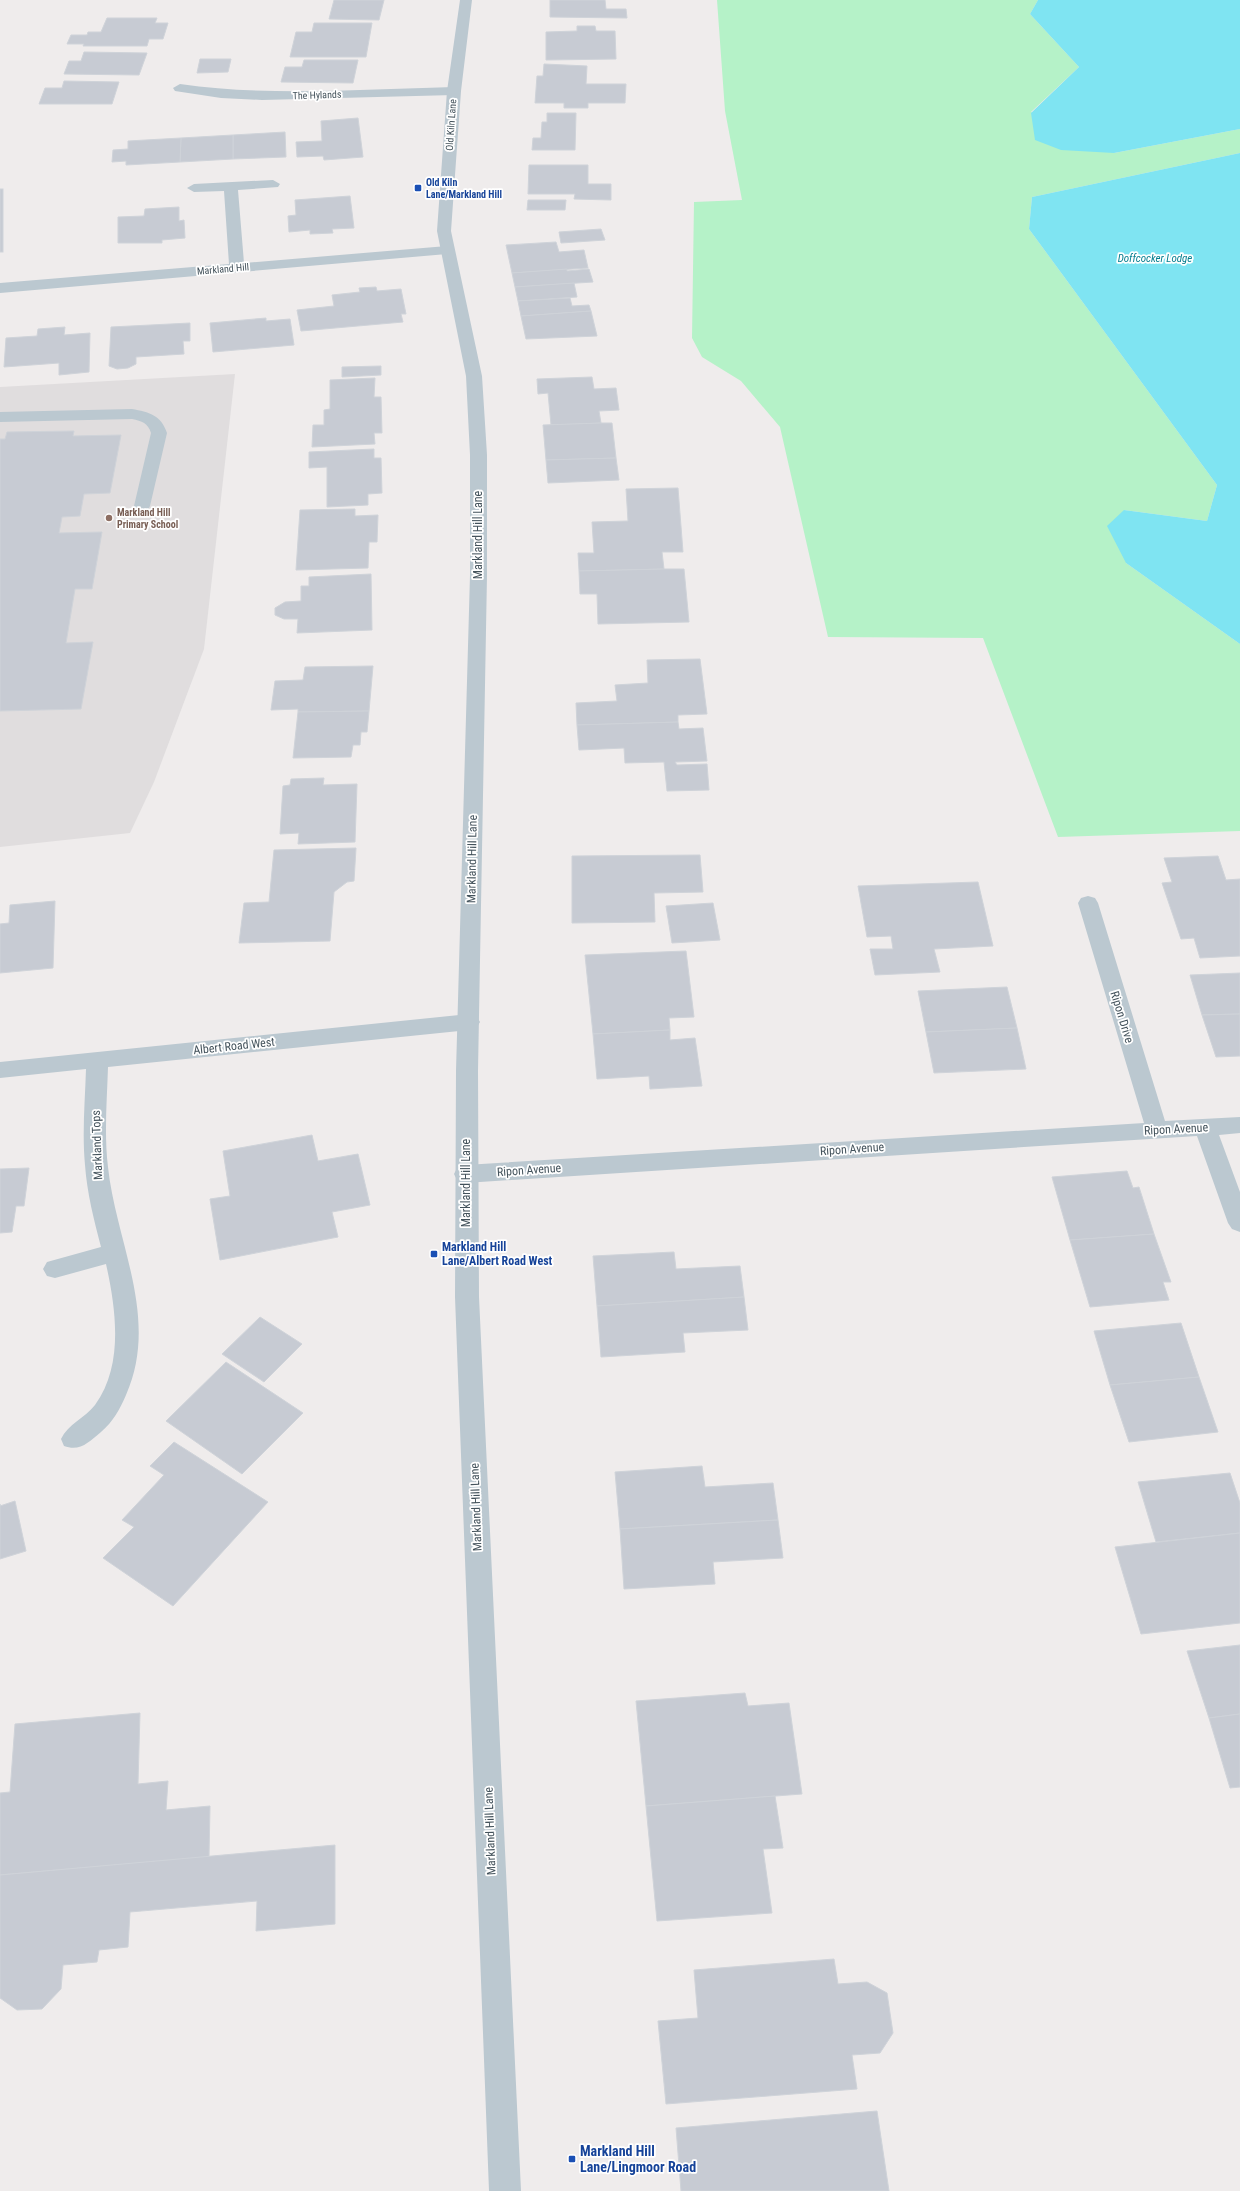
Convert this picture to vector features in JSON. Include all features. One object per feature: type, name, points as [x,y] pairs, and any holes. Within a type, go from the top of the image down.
[{"type":"street","name":"Old Kiln Lane","points":[[447,250],[444,231],[454,90],[463,13],[466,0]]},
{"type":"street","name":"The Hylands","points":[[180,88],[221,94],[262,96],[454,90]]},
{"type":"street","points":[[194,188],[273,184]]},
{"type":"street","points":[[231,186],[238,268]]},
{"type":"street","name":"Markland Hill","points":[[0,288],[447,250]]},
{"type":"street","name":"Markland Hill Lane","points":[[447,250],[474,376],[476,398],[479,526],[465,1174],[468,1305],[505,2191]]},
{"type":"street","points":[[0,417],[132,414],[149,417],[156,424],[159,434],[142,506]]},
{"type":"street","name":"Ripon Drive","points":[[1088,903],[1156,1130]]},
{"type":"street","name":"Albert Road West","points":[[0,1070],[469,1022]]},
{"type":"street","name":"Markland Tops","points":[[73,1439],[99,1418],[115,1394],[123,1367],[129,1333],[125,1292],[114,1253],[98,1182],[95,1158],[97,1060]]},
{"type":"street","name":"Ripon Avenue","points":[[465,1174],[1240,1125]]},
{"type":"street","points":[[1205,1128],[1240,1223]]},
{"type":"street","points":[[55,1269],[114,1253]]},
{"type":"shaded area","name":"Markland Hill Primary School","points":[[235,374],[204,649],[154,782],[130,833],[0,847],[0,387]]},
{"type":"green space","points":[[717,0],[1038,0],[1030,14],[1079,67],[1031,112],[1114,153],[1240,129],[1240,153],[1032,197],[1029,229],[1217,485],[1207,521],[1124,510],[1126,563],[1240,644],[1240,831],[1058,837],[983,638],[828,637],[780,427],[741,381],[702,357],[692,338],[694,202],[742,200],[725,111]]},
{"type":"water","points":[[1038,0],[1240,0],[1240,129],[1114,153],[1061,150],[1035,140],[1031,113],[1079,67],[1030,14]]},
{"type":"water","name":"Doffcocker Lodge","points":[[1240,153],[1240,644],[1126,563],[1107,526],[1124,510],[1207,521],[1217,485],[1029,229],[1032,197]]},
{"type":"building","points":[[334,0],[384,0],[379,20],[329,19]]},
{"type":"building","points":[[550,0],[605,0],[606,9],[626,9],[627,18],[550,17]]},
{"type":"building","points":[[107,18],[157,18],[155,23],[168,23],[163,39],[149,39],[147,46],[83,46],[84,44],[67,44],[71,35],[87,35],[88,32],[101,32]]},
{"type":"building","points":[[314,23],[372,23],[366,57],[290,57],[296,32],[312,32]]},
{"type":"building","points":[[577,26],[595,26],[596,31],[615,31],[616,59],[546,60],[546,32],[577,31]]},
{"type":"building","points":[[84,52],[147,53],[139,75],[64,74],[69,61],[81,61]]},
{"type":"building","points":[[200,59],[231,59],[228,72],[197,73]]},
{"type":"building","points":[[304,60],[358,60],[353,83],[281,82],[285,67],[302,67]]},
{"type":"building","points":[[544,64],[587,66],[586,84],[626,84],[625,103],[588,103],[588,108],[564,108],[564,103],[535,103],[537,76],[543,76]]},
{"type":"building","points":[[64,81],[119,82],[112,104],[39,104],[45,88],[62,88]]},
{"type":"building","points":[[547,113],[576,113],[575,150],[532,150],[533,138],[541,138],[542,122],[547,122]]},
{"type":"building","points":[[358,118],[363,157],[324,160],[323,156],[297,157],[296,142],[322,141],[321,121]]},
{"type":"building","points":[[285,132],[286,157],[233,159],[233,135]]},
{"type":"building","points":[[233,135],[233,159],[180,162],[181,138]]},
{"type":"building","points":[[181,138],[180,162],[126,165],[126,161],[112,162],[113,150],[128,149],[128,141]]},
{"type":"building","points":[[529,165],[588,165],[588,184],[611,184],[611,200],[574,199],[575,194],[528,194]]},
{"type":"building","points":[[0,189],[3,189],[3,252],[0,252]]},
{"type":"building","points":[[350,196],[354,228],[332,229],[333,233],[310,234],[310,230],[289,232],[288,216],[296,215],[295,200]]},
{"type":"building","points":[[528,200],[566,200],[565,210],[527,210]]},
{"type":"building","points":[[179,207],[179,221],[184,220],[185,238],[162,240],[162,243],[118,243],[118,217],[144,216],[145,209]]},
{"type":"building","points":[[601,229],[605,240],[561,243],[559,232]]},
{"type":"building","points":[[556,242],[559,252],[584,250],[588,268],[512,273],[506,245]]},
{"type":"building","points":[[567,269],[567,271],[589,269],[593,282],[515,287],[512,273]]},
{"type":"building","points":[[574,283],[577,297],[518,301],[515,287]]},
{"type":"building","points":[[376,287],[377,291],[401,289],[406,314],[401,314],[403,322],[301,331],[297,310],[334,306],[332,295],[360,292],[359,288]]},
{"type":"building","points":[[570,298],[572,306],[589,305],[591,311],[521,316],[518,301]]},
{"type":"building","points":[[591,311],[597,336],[526,339],[521,316]]},
{"type":"building","points":[[266,318],[266,321],[290,319],[294,345],[213,352],[210,323]]},
{"type":"building","points":[[190,323],[190,341],[183,341],[184,354],[136,357],[136,364],[128,368],[117,369],[109,366],[111,327]]},
{"type":"building","points":[[65,327],[64,335],[90,333],[89,372],[59,375],[59,363],[4,367],[6,338],[37,336],[38,329]]},
{"type":"building","points":[[381,366],[381,375],[342,377],[342,367]]},
{"type":"building","points":[[592,377],[594,389],[616,388],[619,410],[599,411],[601,423],[551,425],[548,393],[538,394],[537,379]]},
{"type":"building","points":[[375,378],[374,397],[381,397],[382,433],[374,433],[375,444],[312,447],[313,425],[324,425],[324,410],[330,409],[330,380]]},
{"type":"building","points":[[612,423],[616,458],[546,460],[543,425]]},
{"type":"building","points":[[74,431],[73,436],[121,435],[110,493],[84,494],[80,516],[62,517],[59,533],[102,532],[92,589],[75,589],[66,643],[93,642],[81,709],[0,711],[0,439],[5,439],[7,432]]},
{"type":"building","points":[[374,449],[374,458],[381,458],[382,493],[368,494],[368,505],[327,507],[327,467],[309,468],[309,452]]},
{"type":"building","points":[[616,458],[619,480],[548,483],[546,460]]},
{"type":"building","points":[[678,488],[683,552],[662,552],[664,569],[579,571],[578,553],[594,553],[592,522],[628,521],[626,489]]},
{"type":"building","points":[[355,509],[355,516],[378,515],[377,542],[369,542],[368,568],[296,570],[300,510]]},
{"type":"building","points":[[684,569],[689,622],[598,624],[597,594],[580,594],[579,571]]},
{"type":"building","points":[[371,574],[372,630],[297,633],[298,619],[284,619],[275,615],[275,608],[285,602],[301,601],[301,586],[309,586],[309,577]]},
{"type":"building","points":[[700,659],[707,714],[678,715],[678,722],[577,725],[576,703],[617,701],[615,685],[648,683],[647,660]]},
{"type":"building","points":[[373,666],[369,711],[298,712],[298,709],[271,710],[275,681],[303,680],[305,667]]},
{"type":"building","points":[[369,711],[367,732],[361,732],[360,745],[353,745],[351,757],[293,758],[298,712]]},
{"type":"building","points":[[678,722],[679,729],[703,728],[707,761],[675,762],[677,765],[707,764],[709,790],[667,791],[664,762],[625,763],[624,748],[579,750],[577,725]]},
{"type":"building","points":[[324,778],[323,785],[357,784],[355,842],[298,844],[299,833],[280,834],[283,786],[290,785],[291,779]]},
{"type":"building","points":[[356,848],[354,881],[347,882],[334,892],[330,941],[239,943],[244,903],[269,902],[274,850]]},
{"type":"building","points":[[700,855],[703,892],[654,893],[655,922],[572,923],[572,856]]},
{"type":"building","points":[[1218,856],[1226,880],[1240,879],[1240,956],[1200,958],[1194,938],[1181,939],[1162,883],[1172,882],[1164,858]]},
{"type":"building","points":[[978,882],[993,946],[934,949],[940,972],[875,975],[870,949],[893,949],[891,936],[867,937],[858,886]]},
{"type":"building","points":[[55,901],[53,968],[0,973],[0,924],[9,923],[10,905]]},
{"type":"building","points":[[713,903],[720,940],[672,943],[666,906]]},
{"type":"building","points":[[686,951],[694,1017],[669,1018],[670,1030],[593,1034],[585,955]]},
{"type":"building","points":[[1240,973],[1240,1014],[1202,1015],[1190,975]]},
{"type":"building","points":[[1007,987],[1017,1028],[926,1032],[918,991]]},
{"type":"building","points":[[1240,1014],[1240,1056],[1216,1057],[1202,1015]]},
{"type":"building","points":[[1017,1028],[1026,1069],[934,1073],[926,1032]]},
{"type":"building","points":[[670,1030],[670,1040],[695,1038],[702,1086],[650,1089],[649,1076],[597,1079],[593,1034]]},
{"type":"building","points":[[312,1135],[318,1161],[358,1154],[370,1205],[332,1212],[338,1237],[220,1260],[210,1199],[230,1196],[223,1151]]},
{"type":"building","points":[[29,1168],[24,1206],[16,1206],[12,1232],[0,1233],[0,1169]]},
{"type":"building","points":[[1127,1171],[1133,1188],[1139,1187],[1154,1234],[1070,1240],[1052,1177]]},
{"type":"building","points":[[1154,1234],[1171,1282],[1163,1282],[1169,1300],[1090,1307],[1070,1240]]},
{"type":"building","points":[[674,1252],[676,1269],[740,1266],[744,1297],[597,1306],[593,1256]]},
{"type":"building","points":[[744,1297],[748,1330],[683,1333],[685,1352],[601,1357],[597,1306]]},
{"type":"building","points":[[260,1317],[302,1344],[264,1382],[222,1354]]},
{"type":"building","points":[[1181,1323],[1199,1377],[1110,1385],[1094,1331]]},
{"type":"building","points":[[226,1362],[303,1413],[242,1474],[166,1421]]},
{"type":"building","points":[[1199,1377],[1218,1432],[1129,1442],[1110,1385]]},
{"type":"building","points":[[174,1442],[268,1502],[173,1606],[103,1558],[134,1527],[122,1520],[164,1475],[150,1466]]},
{"type":"building","points":[[702,1466],[705,1487],[773,1483],[778,1520],[620,1529],[615,1472]]},
{"type":"building","points":[[1230,1473],[1240,1503],[1240,1533],[1156,1542],[1138,1482]]},
{"type":"building","points":[[15,1501],[26,1551],[0,1559],[0,1506]]},
{"type":"building","points":[[778,1520],[783,1558],[713,1562],[715,1584],[624,1589],[620,1529]]},
{"type":"building","points":[[1240,1533],[1240,1623],[1141,1634],[1115,1547]]},
{"type":"building","points":[[1240,1645],[1240,1714],[1209,1718],[1187,1651]]},
{"type":"building","points":[[745,1693],[748,1706],[789,1703],[802,1794],[646,1806],[636,1701]]},
{"type":"building","points":[[140,1713],[138,1784],[168,1781],[166,1810],[210,1806],[209,1857],[0,1875],[0,1793],[10,1792],[15,1724]]},
{"type":"building","points":[[1240,1714],[1240,1787],[1230,1788],[1209,1718]]},
{"type":"building","points":[[775,1796],[783,1848],[763,1849],[772,1913],[657,1921],[646,1806]]},
{"type":"building","points":[[335,1845],[335,1924],[256,1931],[257,1901],[130,1912],[128,1947],[99,1950],[97,1962],[63,1965],[61,1989],[42,2009],[17,2010],[0,1998],[0,1875]]},
{"type":"building","points":[[834,1959],[838,1984],[867,1982],[887,1993],[893,2033],[880,2053],[852,2055],[857,2089],[666,2104],[658,2021],[698,2018],[694,1970]]},
{"type":"building","points":[[877,2111],[889,2191],[681,2191],[676,2128]]},
{"type":"place","name":"Old Kiln Lane/Markland Hill","points":[[418,188]]},
{"type":"place","name":"Markland Hill Primary School","points":[[109,518]]},
{"type":"place","name":"Markland Hill Lane/Albert Road West","points":[[434,1254]]},
{"type":"place","name":"Markland Hill Lane/Lingmoor Road","points":[[572,2159]]}]
